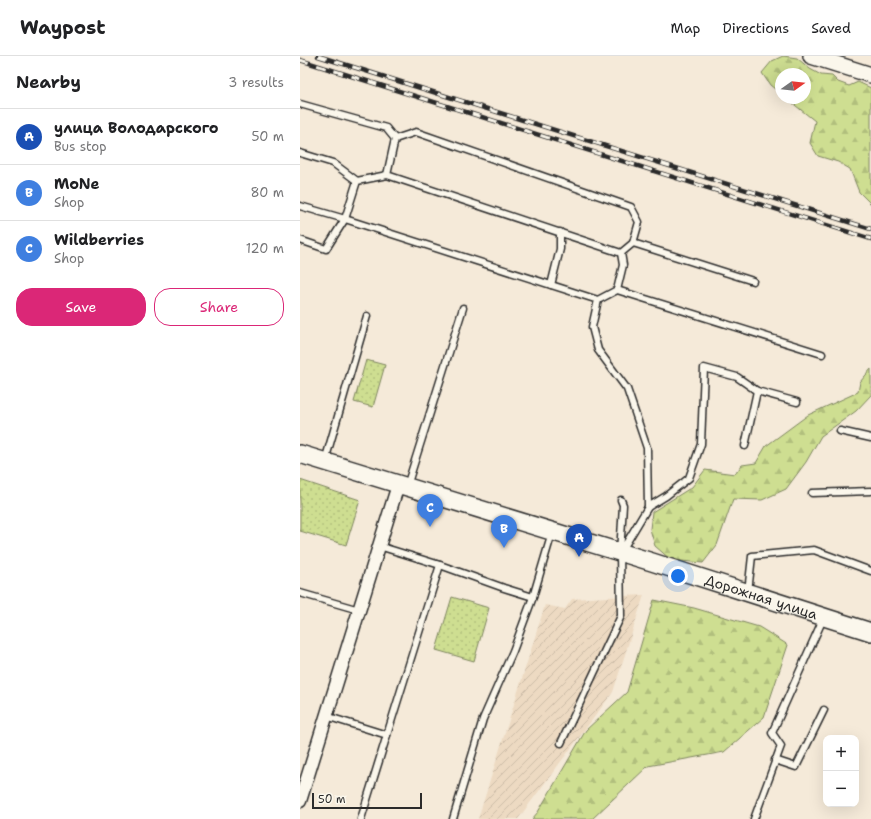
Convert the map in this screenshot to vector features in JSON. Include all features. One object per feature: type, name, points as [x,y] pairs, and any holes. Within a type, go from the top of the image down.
[{"type":"main road","name":"Дорожная улица","points":[[300,454],[652,562],[871,632]]},
{"type":"street","points":[[811,56],[871,75]]},
{"type":"street","points":[[300,801],[379,546],[402,486]]},
{"type":"lane","points":[[300,104],[386,128],[395,139]]},
{"type":"lane","points":[[395,139],[416,132],[631,207],[639,222],[633,243],[621,253]]},
{"type":"lane","points":[[387,175],[395,139]]},
{"type":"lane","points":[[300,153],[333,163],[357,181],[387,175],[621,253]]},
{"type":"lane","points":[[300,240],[326,249],[345,219],[357,181]]},
{"type":"lane","points":[[300,206],[598,300],[617,290],[822,354]]},
{"type":"lane","points":[[551,285],[560,249],[560,232]]},
{"type":"lane","points":[[633,243],[753,281]]},
{"type":"lane","points":[[617,290],[623,265],[621,253]]},
{"type":"lane","points":[[598,300],[592,327],[598,350],[627,388],[647,448],[648,507]]},
{"type":"lane","points":[[402,486],[463,308]]},
{"type":"lane","points":[[325,462],[367,316]]},
{"type":"lane","points":[[620,553],[648,507],[690,478],[701,444],[704,368],[737,377],[757,391],[797,402]]},
{"type":"lane","points":[[745,446],[757,391]]},
{"type":"lane","points":[[840,431],[871,438]]},
{"type":"lane","points":[[812,493],[871,491]]},
{"type":"lane","points":[[561,743],[621,616],[620,553],[624,505],[621,500]]},
{"type":"lane","points":[[453,819],[483,719],[513,651],[533,597],[552,532]]},
{"type":"lane","points":[[379,546],[533,597]]},
{"type":"lane","points":[[748,593],[752,556],[814,550],[871,571]]},
{"type":"lane","points":[[361,819],[440,565]]},
{"type":"lane","points":[[300,593],[359,610]]},
{"type":"lane","points":[[754,819],[781,746],[772,733],[823,617]]},
{"type":"lane","points":[[775,760],[796,767],[824,710]]},
{"type":"lane","points":[[326,716],[387,735]]},
{"type":"shaded area","points":[[644,595],[613,692],[518,819],[478,819],[545,605],[565,609],[572,599]]},
{"type":"green space","points":[[783,56],[797,58],[809,68],[775,68],[775,89],[770,85],[762,73],[772,61]]},
{"type":"green space","points":[[811,70],[821,75],[832,76],[838,82],[849,86],[858,82],[871,88],[871,204],[859,192],[850,169],[838,162],[818,156],[810,143],[815,121],[794,104],[811,104]]},
{"type":"green space","points":[[366,360],[385,365],[373,407],[354,402]]},
{"type":"green space","points":[[871,369],[871,395],[856,411],[821,436],[806,462],[786,489],[762,500],[733,499],[717,545],[703,563],[671,560],[655,546],[650,529],[652,512],[692,487],[705,470],[735,474],[742,465],[756,463],[766,446],[808,415],[858,392],[860,382]]},
{"type":"green space","points":[[300,480],[360,500],[346,545],[300,531]]},
{"type":"green space","points":[[452,597],[489,608],[474,661],[436,650]]},
{"type":"green space","points":[[654,600],[694,608],[759,627],[788,645],[764,717],[724,752],[648,766],[592,819],[532,819],[538,812],[586,730],[627,692]]},
{"type":"railway","points":[[318,56],[871,229]]},
{"type":"railway","points":[[300,60],[871,239]]},
{"type":"place","name":"Wildberries","points":[[430,527]]},
{"type":"place","name":"MoNe","points":[[504,548]]},
{"type":"place","name":"улица Володарского","points":[[579,557]]}]
